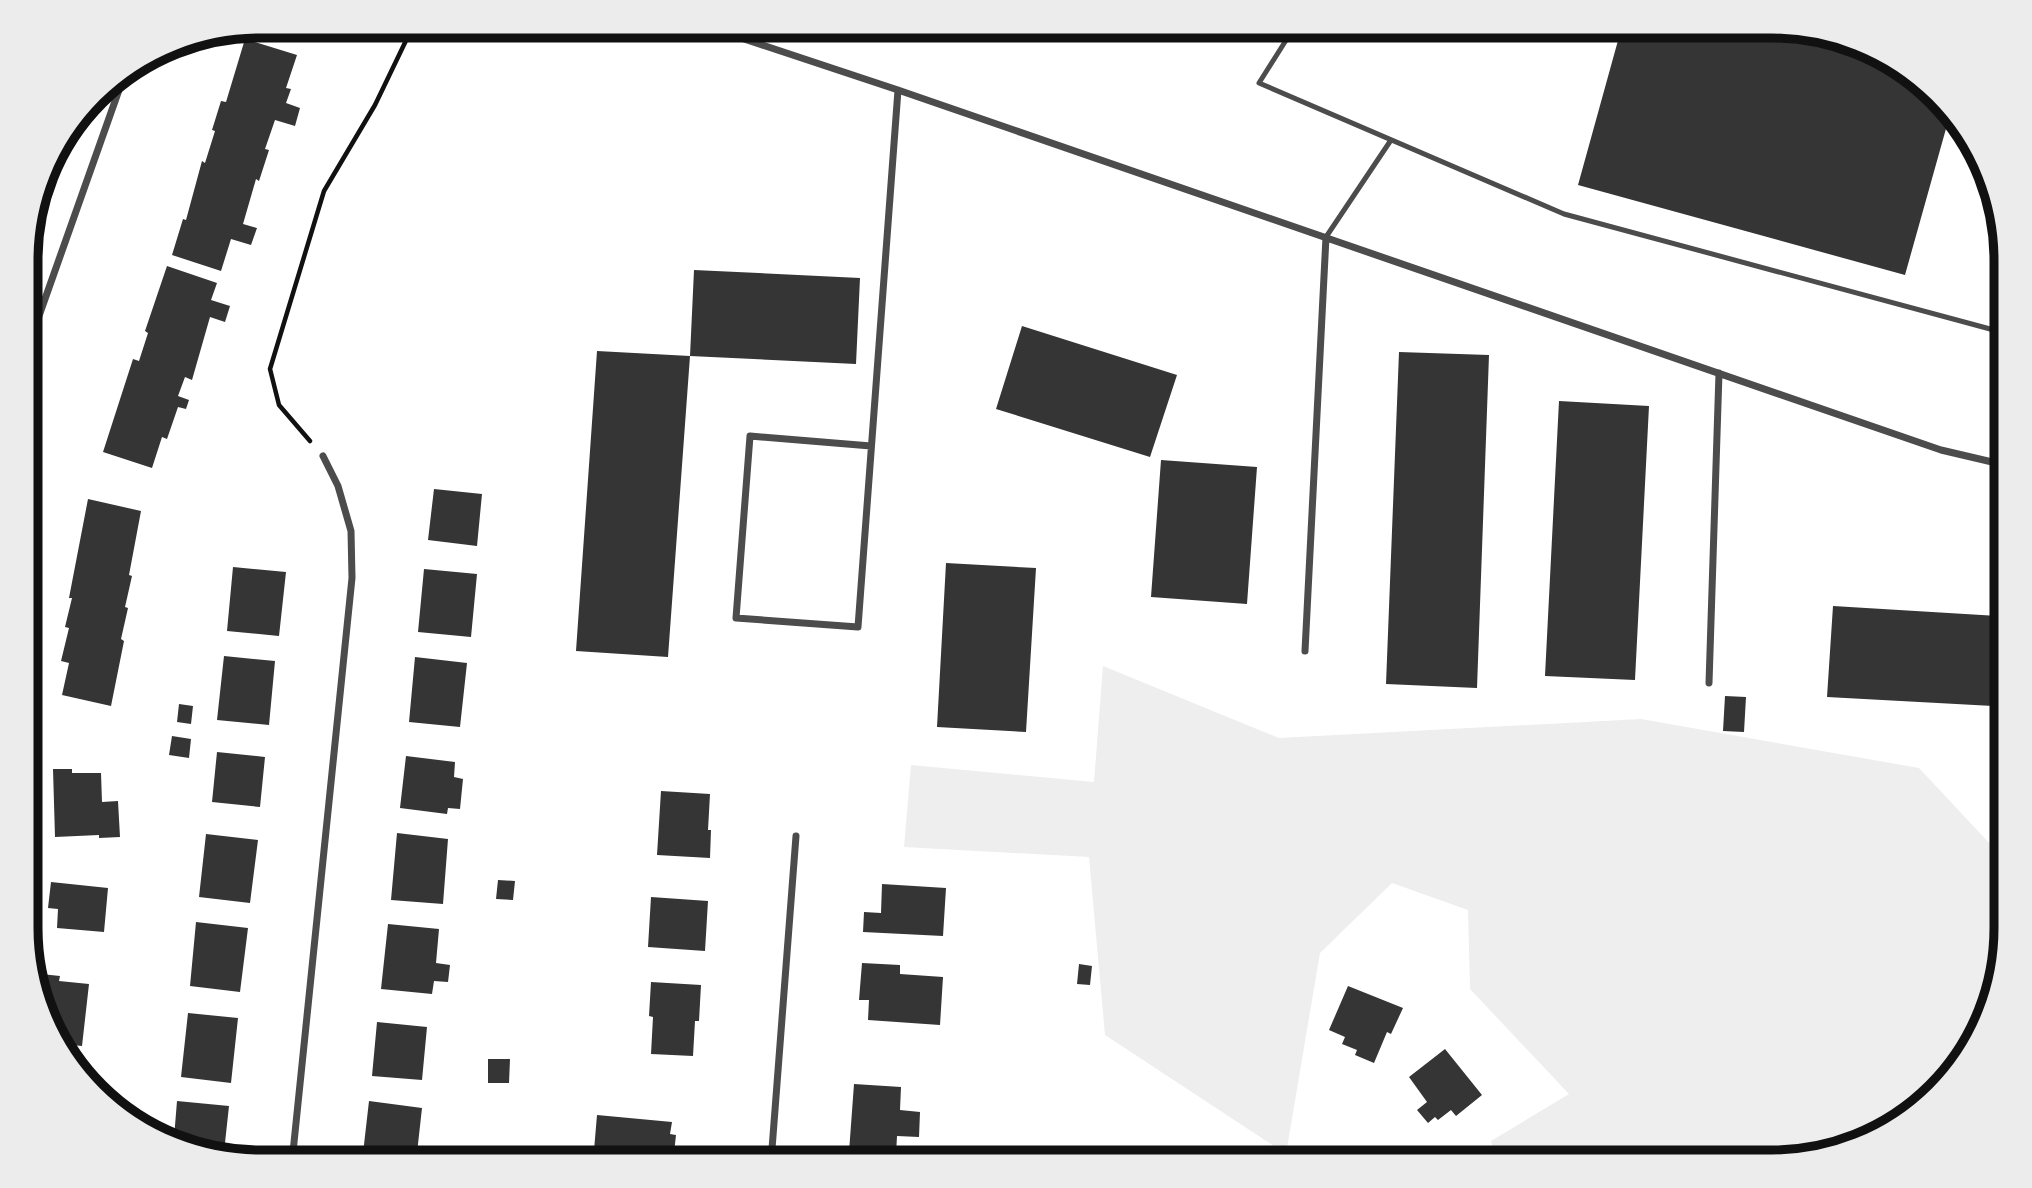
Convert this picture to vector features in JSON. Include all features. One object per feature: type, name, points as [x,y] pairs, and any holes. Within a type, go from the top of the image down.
[{"type":"street","points":[[741,38],[1941,450],[1993,462]]},
{"type":"street","points":[[38,318],[119,90]]},
{"type":"street","points":[[871,446],[750,436],[736,618],[858,627],[898,90]]},
{"type":"street","points":[[1306,650],[1326,237]]},
{"type":"street","points":[[38,298],[44,300]]},
{"type":"street","points":[[1709,682],[1719,373]]},
{"type":"street","points":[[293,1150],[352,578],[351,531],[338,486],[323,456]]},
{"type":"street","points":[[772,1150],[796,836]]},
{"type":"lane","points":[[1287,38],[1259,83],[1564,214],[1993,330]]},
{"type":"lane","points":[[1326,237],[1391,141]]},
{"type":"path","points":[[323,456],[279,405],[270,369],[324,191],[375,105],[407,38]]},
{"type":"shaded area","points":[[1103,666],[1279,738],[1641,719],[1919,768],[1993,847],[1993,942],[1989,971],[1971,1026],[1938,1074],[1895,1112],[1870,1127],[1843,1138],[1786,1149],[1493,1149],[1491,1141],[1569,1094],[1470,989],[1468,910],[1392,883],[1320,953],[1287,1149],[1279,1149],[1105,1035],[1089,857],[904,847],[911,765],[1094,782]]},
{"type":"building","points":[[1619,38],[1771,38],[1829,46],[1856,55],[1907,84],[1947,124],[1905,275],[1578,185]]},
{"type":"building","points":[[245,39],[297,55],[286,88],[291,89],[286,103],[300,108],[295,126],[275,120],[265,149],[269,150],[259,181],[256,179],[243,224],[257,228],[251,245],[231,239],[221,271],[172,255],[183,219],[186,220],[202,161],[205,163],[221,101],[226,102]]},
{"type":"building","points":[[167,266],[217,283],[211,300],[230,306],[225,322],[210,317],[192,380],[185,377],[178,396],[189,400],[186,409],[178,407],[167,439],[162,437],[152,468],[103,452],[133,359],[139,361],[148,333],[145,331]]},
{"type":"building","points":[[694,270],[860,278],[856,364],[690,356]]},
{"type":"building","points":[[1022,326],[1177,375],[1150,457],[996,409]]},
{"type":"building","points":[[597,351],[690,356],[668,657],[576,651]]},
{"type":"building","points":[[1399,352],[1489,355],[1477,688],[1386,684]]},
{"type":"building","points":[[1559,401],[1649,406],[1635,680],[1545,676]]},
{"type":"building","points":[[1161,460],[1257,467],[1247,604],[1151,597]]},
{"type":"building","points":[[434,489],[482,494],[477,546],[428,540]]},
{"type":"building","points":[[88,499],[141,511],[129,575],[132,576],[125,607],[128,608],[121,639],[124,641],[111,706],[62,695],[69,663],[61,661],[69,628],[65,627]]},
{"type":"building","points":[[946,563],[1036,568],[1026,732],[937,727]]},
{"type":"building","points":[[233,567],[286,572],[279,636],[227,631]]},
{"type":"building","points":[[424,569],[477,574],[471,637],[418,632]]},
{"type":"building","points":[[1833,606],[1993,616],[1993,706],[1827,697]]},
{"type":"building","points":[[224,656],[275,661],[269,725],[217,720]]},
{"type":"building","points":[[415,657],[467,663],[460,727],[409,722]]},
{"type":"building","points":[[1725,696],[1746,697],[1744,732],[1723,731]]},
{"type":"building","points":[[179,704],[193,706],[191,724],[177,722]]},
{"type":"building","points":[[172,736],[191,739],[189,758],[169,755]]},
{"type":"building","points":[[217,752],[265,757],[260,807],[212,802]]},
{"type":"building","points":[[406,756],[455,762],[454,777],[463,779],[460,809],[448,808],[447,814],[400,808]]},
{"type":"building","points":[[53,769],[72,769],[72,773],[101,773],[102,802],[118,801],[120,837],[55,837]]},
{"type":"building","points":[[661,791],[710,794],[710,858],[657,855]]},
{"type":"building","points":[[397,833],[448,839],[443,904],[391,900]]},
{"type":"building","points":[[206,834],[258,840],[250,903],[199,897]]},
{"type":"building","points":[[498,880],[515,881],[513,900],[496,899]]},
{"type":"building","points":[[51,882],[108,888],[104,932],[57,928],[58,909],[48,908]]},
{"type":"building","points":[[882,884],[946,888],[943,936],[863,932],[864,912],[881,913]]},
{"type":"building","points":[[651,897],[708,901],[705,951],[648,947]]},
{"type":"building","points":[[196,922],[248,928],[240,992],[190,986]]},
{"type":"building","points":[[388,924],[439,929],[436,963],[450,965],[448,982],[434,981],[432,994],[381,989]]},
{"type":"building","points":[[862,963],[900,965],[900,974],[943,977],[940,1025],[868,1020],[869,1000],[859,1000]]},
{"type":"building","points":[[1079,964],[1092,966],[1090,985],[1077,984]]},
{"type":"building","points":[[44,974],[60,976],[59,981],[89,984],[82,1046],[72,1045],[61,1026]]},
{"type":"building","points":[[651,982],[701,985],[693,1056],[651,1054]]},
{"type":"building","points":[[1348,986],[1403,1008],[1391,1034],[1387,1032],[1374,1063],[1355,1055],[1357,1050],[1342,1044],[1345,1037],[1329,1030]]},
{"type":"building","points":[[188,1013],[238,1018],[231,1083],[181,1077]]},
{"type":"building","points":[[377,1022],[427,1027],[422,1080],[372,1076]]},
{"type":"building","points":[[1445,1049],[1482,1095],[1456,1116],[1451,1110],[1438,1120],[1435,1117],[1428,1123],[1417,1110],[1427,1102],[1409,1077]]},
{"type":"building","points":[[488,1059],[510,1059],[509,1083],[488,1083]]},
{"type":"building","points":[[854,1084],[901,1087],[900,1110],[920,1112],[919,1137],[897,1136],[896,1150],[849,1150]]},
{"type":"building","points":[[177,1101],[229,1106],[225,1146],[174,1132]]},
{"type":"building","points":[[369,1101],[422,1108],[417,1150],[363,1150]]},
{"type":"building","points":[[597,1115],[672,1122],[670,1134],[676,1135],[674,1150],[594,1150]]}]
